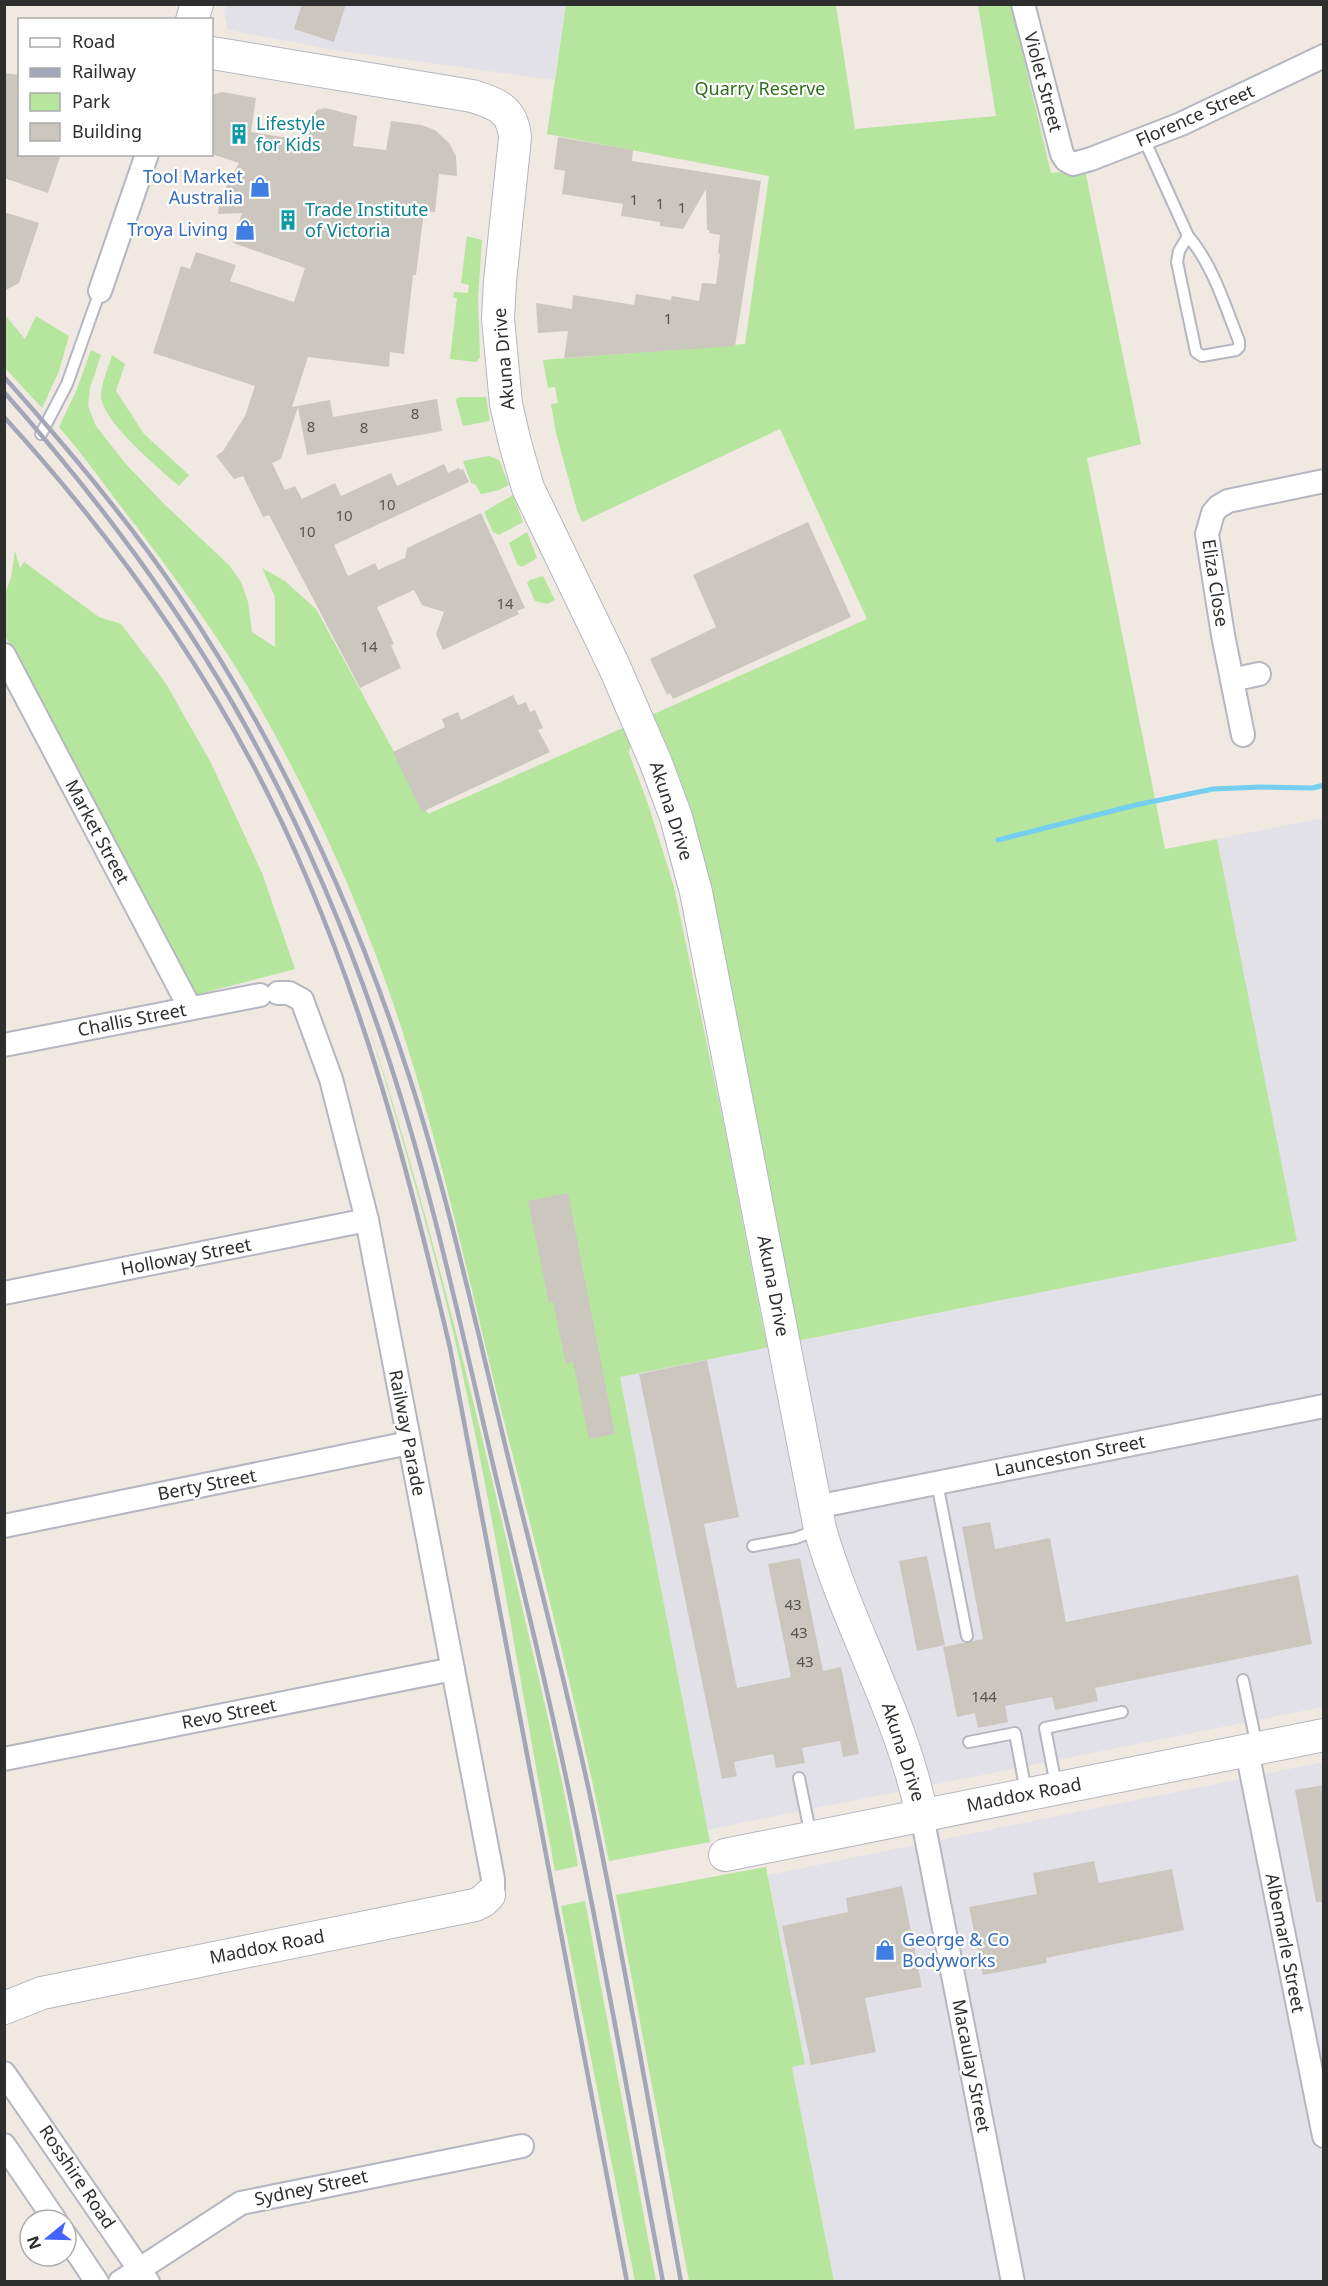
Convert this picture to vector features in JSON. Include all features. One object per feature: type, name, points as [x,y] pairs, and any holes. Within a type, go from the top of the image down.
[{"type":"street","name":"Violet Street","points":[[1023,4],[1065,159]]},
{"type":"street","name":"Akuna Drive","points":[[213,53],[472,96],[501,108],[512,120],[515,138],[498,319],[505,397],[514,443],[528,488],[614,666],[656,763],[676,817],[696,892],[818,1518],[846,1608],[884,1694],[907,1754],[922,1816]]},
{"type":"street","name":"Florence Street","points":[[1065,159],[1070,163],[1079,164],[1144,139],[1233,100],[1323,56]]},
{"type":"street","points":[[100,291],[146,156]]},
{"type":"street","name":"Eliza Close","points":[[1243,735],[1207,529],[1218,507],[1228,501],[1323,481]]},
{"type":"street","name":"Market Street","points":[[4,655],[190,1008]]},
{"type":"street","points":[[1232,680],[1259,674]]},
{"type":"street","name":"Railway Parade","points":[[269,994],[289,993],[302,1000],[331,1079],[367,1220],[493,1879],[493,1887],[489,1895]]},
{"type":"street","name":"Challis Street","points":[[4,1045],[269,994]]},
{"type":"street","name":"Holloway Street","points":[[4,1293],[367,1220]]},
{"type":"street","name":"Launceston Street","points":[[818,1518],[937,1483],[1323,1406]]},
{"type":"street","name":"Berty Street","points":[[4,1526],[409,1443]]},
{"type":"street","name":"Revo Street","points":[[4,1759],[453,1669]]},
{"type":"street","name":"Maddox Road","points":[[725,1855],[1323,1735]]},
{"type":"street","name":"Albemarle Street","points":[[1252,1750],[1323,2136]]},
{"type":"street","name":"Macaulay Street","points":[[922,1816],[1013,2282]]},
{"type":"street","name":"Maddox Road","points":[[4,2008],[42,1993],[475,1905],[489,1895]]},
{"type":"street","name":"Maddox Road","points":[[4,1992],[42,1993]]},
{"type":"street","name":"Rosshire Road","points":[[4,2073],[144,2276]]},
{"type":"street","points":[[4,2145],[47,2208]]},
{"type":"street","name":"Sydney Street","points":[[120,2282],[144,2276],[241,2203],[522,2146]]},
{"type":"street","points":[[78,2254],[97,2282]]},
{"type":"lane","points":[[1144,139],[1188,236],[1209,269],[1239,341],[1239,348],[1236,350],[1202,356],[1196,352],[1177,262],[1179,251],[1188,236]]},
{"type":"lane","points":[[42,434],[67,384],[100,291]]},
{"type":"lane","points":[[937,1483],[967,1636]]},
{"type":"lane","points":[[753,1546],[796,1538],[818,1518]]},
{"type":"lane","points":[[1243,1680],[1252,1750]]},
{"type":"lane","points":[[1042,1792],[1045,1728],[1122,1712]]},
{"type":"lane","points":[[969,1742],[1015,1733],[1042,1792]]},
{"type":"lane","points":[[799,1778],[811,1838]]},
{"type":"shaded area","points":[[227,4],[566,5],[554,80],[335,50],[228,30],[224,13]]},
{"type":"shaded area","points":[[1323,818],[1323,1707],[707,1830],[620,1377],[1296,1241],[1217,839]]},
{"type":"shaded area","points":[[1323,1762],[1323,2281],[834,2281],[792,2066],[805,2063],[768,1875]]},
{"type":"green space","name":"Quarry Reserve","points":[[566,5],[836,5],[855,129],[996,116],[978,5],[1011,5],[1051,173],[1085,170],[1141,444],[1087,458],[1165,849],[1217,839],[1297,1241],[792,1342],[787,1275],[705,868],[682,784],[664,738],[647,717],[867,619],[780,429],[582,522],[556,433],[551,404],[558,403],[555,387],[548,388],[543,360],[745,344],[769,176],[547,134]]},
{"type":"green space","points":[[467,236],[482,240],[478,299],[480,357],[476,362],[450,359],[457,298],[453,298],[454,292],[468,293],[469,285],[461,283]]},
{"type":"green space","points":[[5,315],[25,339],[36,316],[69,336],[59,371],[42,408],[5,368]]},
{"type":"green space","points":[[91,350],[101,355],[90,388],[88,406],[96,426],[125,463],[163,503],[229,565],[241,582],[248,602],[252,632],[275,647],[275,597],[262,568],[285,581],[316,609],[428,814],[625,727],[631,741],[629,753],[674,887],[725,1130],[764,1332],[770,1343],[775,1346],[620,1377],[710,1842],[609,1861],[570,1683],[455,1219],[421,1091],[392,999],[334,852],[262,711],[224,648],[187,595],[59,427],[77,389]]},
{"type":"green space","points":[[112,355],[125,364],[116,391],[144,434],[189,475],[179,486],[132,444],[110,418],[104,406],[101,390]]},
{"type":"green space","points":[[486,397],[490,421],[463,426],[456,401],[457,398]]},
{"type":"green space","points":[[489,456],[499,460],[509,485],[482,494],[476,485],[471,483],[463,461]]},
{"type":"green space","points":[[513,495],[523,522],[499,535],[493,532],[484,512]]},
{"type":"green space","points":[[527,532],[537,558],[522,567],[517,564],[509,543]]},
{"type":"green space","points":[[15,551],[20,568],[24,562],[99,617],[121,624],[165,682],[211,763],[262,873],[295,969],[195,995],[5,636],[5,593],[11,578]]},
{"type":"green space","points":[[543,576],[555,600],[547,604],[535,601],[527,583]]},
{"type":"green space","points":[[367,1021],[426,1218],[461,1351],[546,1708],[578,1866],[555,1871],[496,1544],[457,1349],[415,1184]]},
{"type":"green space","points":[[766,1867],[805,2064],[792,2067],[834,2281],[689,2281],[616,1895]]},
{"type":"green space","points":[[585,1901],[656,2281],[635,2281],[561,1906]]},
{"type":"building","points":[[302,4],[346,4],[334,42],[294,29]]},
{"type":"building","points":[[4,73],[18,75],[18,156],[60,156],[48,193],[4,178]]},
{"type":"building","points":[[222,92],[256,98],[251,132],[308,141],[312,116],[317,110],[325,108],[357,116],[353,146],[386,150],[391,121],[421,125],[435,130],[449,143],[456,156],[457,176],[439,174],[435,212],[424,211],[416,275],[413,275],[404,354],[390,352],[389,367],[308,357],[292,407],[330,400],[333,417],[437,399],[442,431],[307,455],[298,407],[281,459],[272,463],[285,490],[295,486],[302,499],[335,483],[341,496],[391,473],[397,486],[444,464],[448,473],[459,468],[463,469],[469,482],[334,545],[348,576],[375,563],[378,570],[405,558],[407,548],[481,513],[525,608],[517,611],[519,614],[443,650],[436,634],[444,612],[422,605],[414,590],[377,607],[394,644],[391,645],[401,668],[360,688],[269,515],[263,517],[243,476],[234,479],[216,456],[223,451],[245,416],[255,386],[153,353],[181,266],[190,269],[196,252],[236,265],[230,281],[294,302],[305,268],[233,243],[242,213],[218,214],[220,198],[239,163],[213,154],[213,95]]},
{"type":"building","points":[[558,137],[633,150],[632,161],[761,181],[735,346],[564,358],[568,331],[538,333],[536,303],[572,309],[573,295],[634,305],[636,294],[671,300],[672,296],[699,301],[702,283],[716,284],[720,254],[718,253],[720,235],[709,233],[707,230],[706,189],[683,229],[660,226],[660,222],[621,216],[623,204],[562,194],[565,171],[554,169]]},
{"type":"building","points":[[4,212],[39,223],[19,283],[4,291]]},
{"type":"building","points":[[808,522],[851,617],[673,699],[670,693],[667,695],[650,659],[716,627],[693,575]]},
{"type":"building","points":[[513,695],[518,705],[526,702],[530,712],[535,710],[543,728],[538,730],[550,752],[422,812],[393,752],[445,727],[442,719],[458,712],[461,720]]},
{"type":"building","points":[[568,1193],[615,1434],[589,1439],[573,1362],[566,1364],[553,1302],[549,1303],[528,1201]]},
{"type":"building","points":[[707,1360],[739,1517],[704,1524],[737,1688],[791,1677],[768,1564],[800,1558],[823,1671],[841,1667],[859,1754],[843,1757],[840,1741],[802,1748],[805,1763],[776,1768],[773,1754],[734,1762],[737,1776],[722,1779],[639,1374]]},
{"type":"building","points":[[990,1522],[995,1549],[1050,1538],[1066,1622],[1298,1575],[1312,1644],[1095,1688],[1098,1701],[1055,1710],[1052,1697],[1005,1706],[1008,1722],[978,1728],[975,1713],[957,1717],[943,1647],[983,1639],[962,1527]]},
{"type":"building","points":[[927,1556],[945,1645],[917,1651],[899,1561]]},
{"type":"building","points":[[1323,1785],[1323,1902],[1316,1902],[1295,1790]]},
{"type":"building","points":[[1094,1861],[1099,1883],[1172,1869],[1184,1930],[1046,1958],[1047,1963],[983,1975],[969,1907],[1037,1894],[1033,1873]]},
{"type":"building","points":[[902,1886],[922,1987],[865,1998],[876,2052],[811,2065],[782,1926],[848,1912],[846,1898]]},
{"type":"waterway","points":[[998,840],[1136,805],[1213,789],[1313,788],[1324,785]]},
{"type":"railway","points":[[4,377],[73,456],[158,565],[249,708],[281,767],[338,888],[387,1013],[424,1124],[451,1221],[573,1720],[616,1924],[681,2282]]},
{"type":"railway","points":[[4,392],[67,466],[126,542],[182,622],[233,704],[277,785],[316,868],[351,953],[382,1039],[430,1200],[545,1684],[597,1928],[663,2282]]},
{"type":"railway","points":[[4,417],[94,523],[176,636],[213,695],[248,755],[279,817],[308,881],[352,995],[406,1170],[450,1348],[627,2282]]},
{"type":"place","name":"Lifestyle for Kids","points":[[239,134]]},
{"type":"place","name":"Tool Market Australia","points":[[260,187]]},
{"type":"place","name":"Trade Institute of Victoria","points":[[288,220]]},
{"type":"place","name":"Troya Living","points":[[245,230]]},
{"type":"place","name":"George & Co Bodyworks","points":[[885,1950]]}]
